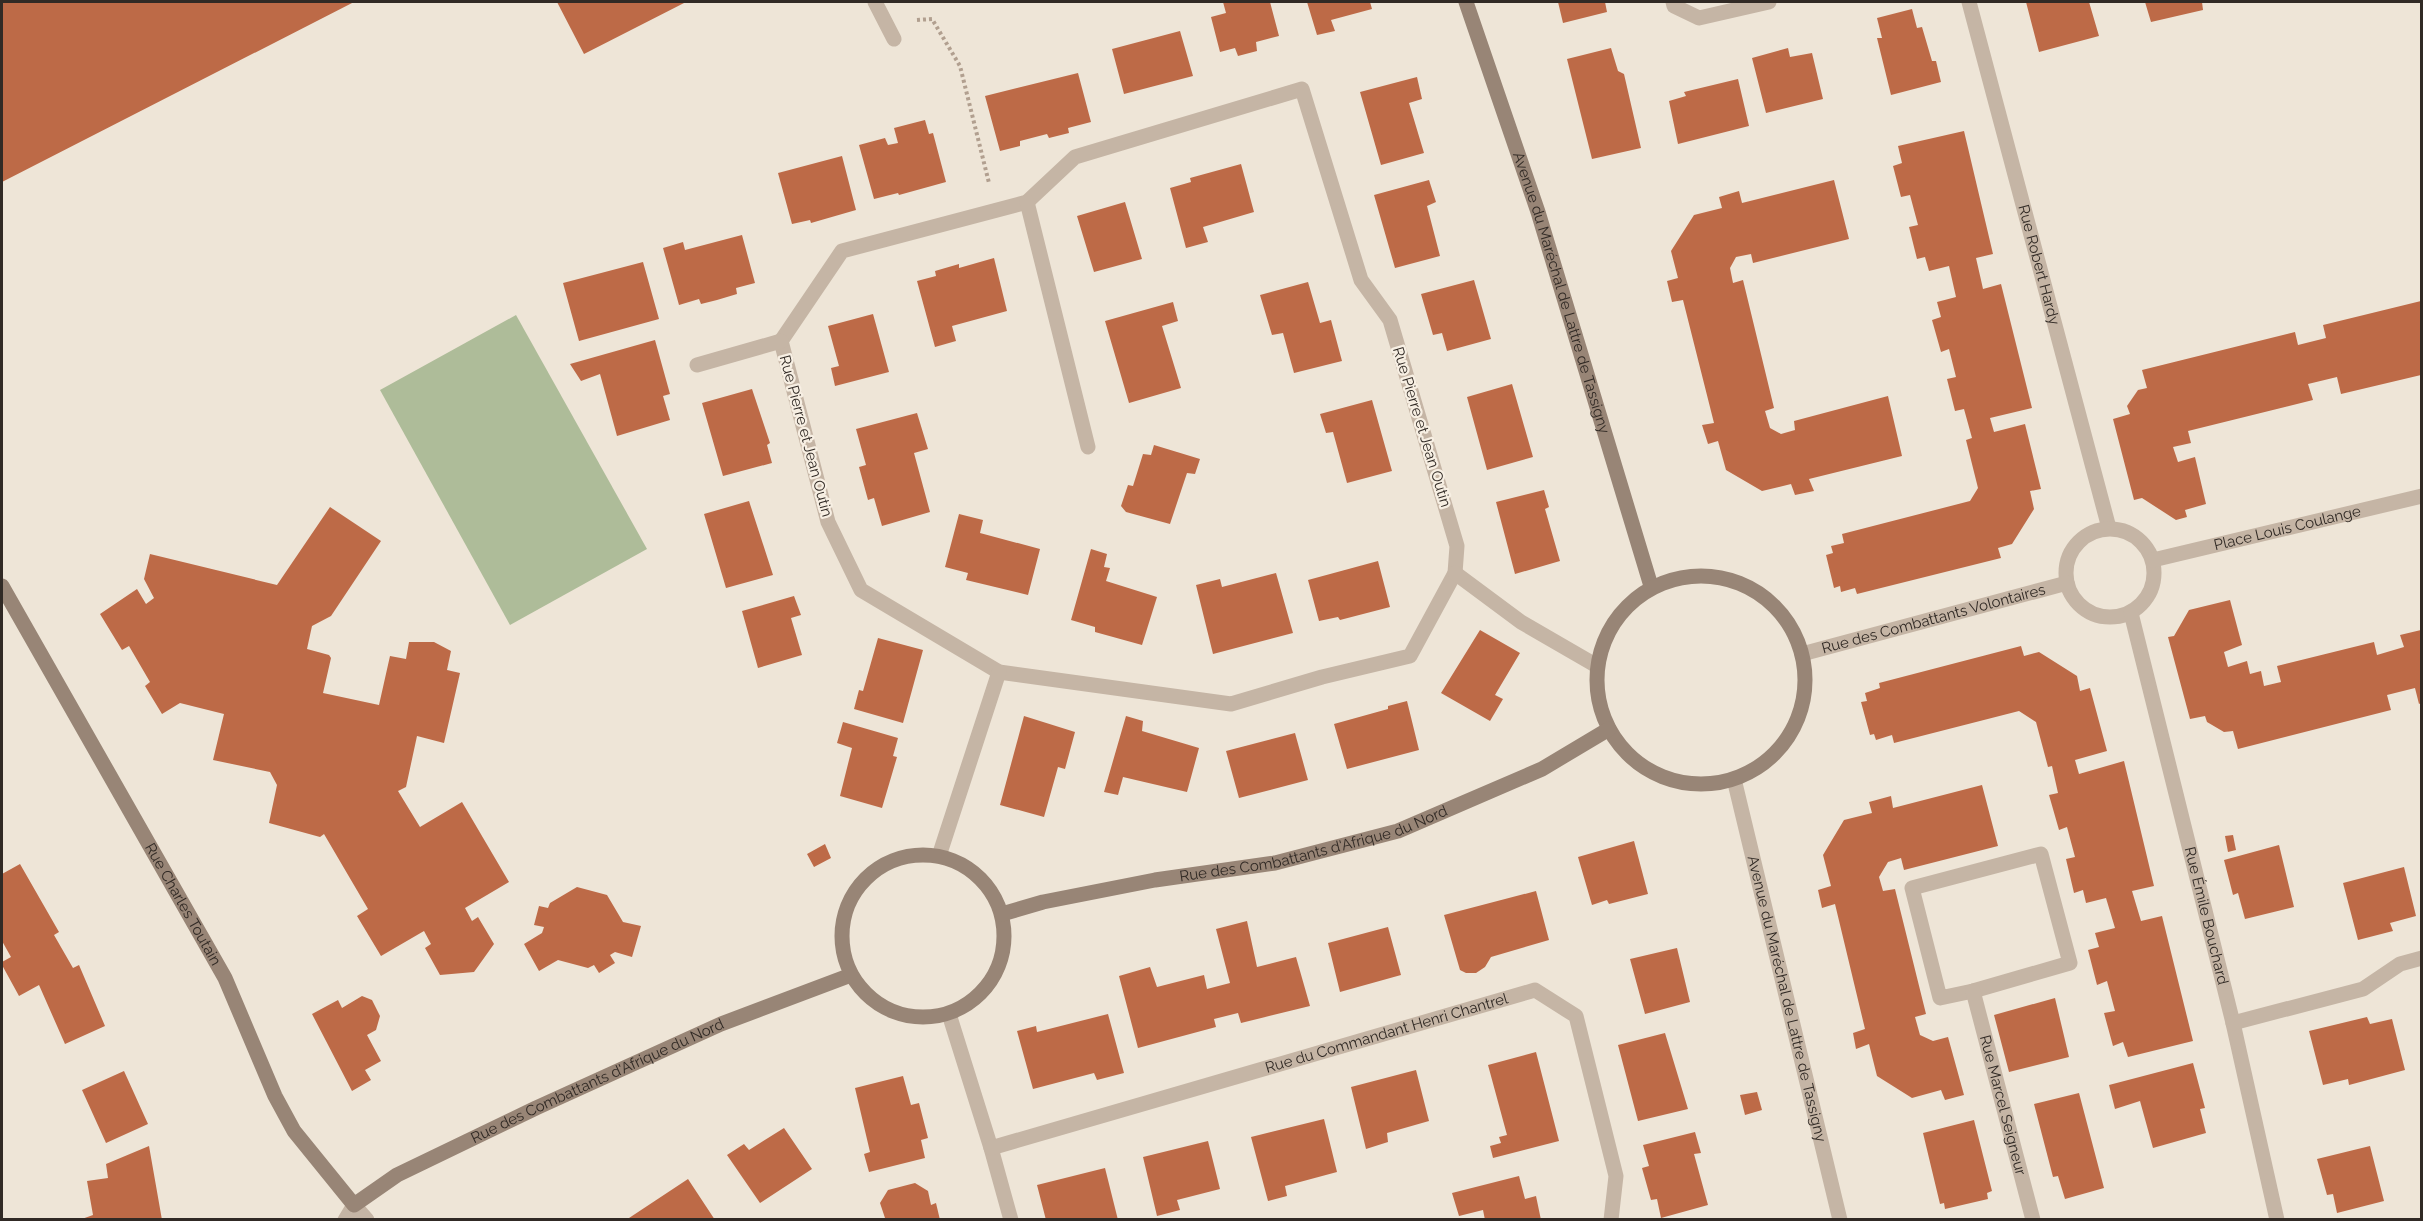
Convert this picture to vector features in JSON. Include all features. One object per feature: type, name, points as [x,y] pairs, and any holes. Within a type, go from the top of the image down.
[{"type":"street","points":[[875,2],[894,39]]},
{"type":"street","name":"Avenue du Maréchal de Lattre de Tassigny","points":[[1466,2],[1538,212],[1651,586]]},
{"type":"street","points":[[1673,2],[1674,6],[1699,18],[1769,2]]},
{"type":"street","name":"Rue Robert Hardy","points":[[1969,2],[2109,528]]},
{"type":"street","name":"Rue Pierre et Jean Outin","points":[[1302,89],[1361,280],[1390,320],[1457,546],[1455,573],[1410,656],[1322,677],[1231,704],[999,672],[861,590],[828,522],[781,341],[842,251],[1027,202],[1075,157],[1302,89]]},
{"type":"street","points":[[1027,202],[1088,447]]},
{"type":"street","points":[[697,366],[781,341]]},
{"type":"street","name":"Place Louis Coulange","points":[[2153,560],[2421,496]]},
{"type":"street","points":[[2109,528],[2124,530],[2137,536],[2147,547],[2153,560],[2155,575],[2144,603],[2131,613],[2118,617],[2104,617],[2080,606],[2067,582],[2066,569],[2075,545],[2090,534],[2109,528]]},
{"type":"street","points":[[1455,573],[1521,622],[1597,666]]},
{"type":"street","points":[[1695,575],[1731,580],[1762,595],[1787,621],[1802,654],[1805,685],[1799,715],[1784,743],[1762,765],[1734,779],[1705,784],[1676,781],[1649,771],[1626,753],[1609,729],[1598,699],[1597,666],[1604,640],[1617,616],[1651,586],[1695,575]]},
{"type":"street","name":"Rue des Combattants Volontaires","points":[[1802,654],[2067,582]]},
{"type":"street","name":"Rue Charles Toutain","points":[[2,586],[225,978],[275,1096],[294,1131],[354,1205]]},
{"type":"street","name":"Rue Émile Bouchard","points":[[2131,613],[2233,1023],[2277,1220]]},
{"type":"street","points":[[939,856],[999,672]]},
{"type":"street","name":"Rue des Combattants d'Afrique du Nord","points":[[1002,914],[1043,902],[1155,880],[1275,863],[1398,831],[1542,769],[1609,729]]},
{"type":"street","name":"Avenue du Maréchal de Lattre de Tassigny","points":[[1734,779],[1840,1220]]},
{"type":"street","points":[[2041,854],[2070,963],[1974,991],[1940,998],[1912,888],[2041,854]]},
{"type":"street","points":[[912,855],[939,856],[960,864],[978,876],[992,893],[1002,914],[1005,938],[1001,963],[989,985],[971,1003],[949,1014],[921,1018],[893,1012],[869,998],[851,975],[843,951],[842,924],[851,899],[866,878],[887,863],[912,855]]},
{"type":"street","points":[[2233,1023],[2363,989],[2400,964],[2421,958]]},
{"type":"street","name":"Rue des Combattants d'Afrique du Nord","points":[[354,1205],[397,1175],[536,1108],[721,1024],[851,975]]},
{"type":"street","name":"Rue du Commandant Henri Chantrel","points":[[992,1148],[1535,990],[1576,1016],[1616,1176],[1611,1220]]},
{"type":"street","name":"Rue Marcel Seigneur","points":[[1974,991],[2033,1220]]},
{"type":"street","points":[[949,1014],[992,1148],[1011,1220]]},
{"type":"street","points":[[345,1220],[354,1205],[368,1220]]},
{"type":"path","points":[[886,22],[932,20],[960,66],[996,210]]},
{"type":"green space","points":[[516,315],[647,549],[510,625],[380,390]]},
{"type":"building","points":[[2,2],[354,2],[2,182]]},
{"type":"building","points":[[557,2],[686,2],[584,54]]},
{"type":"building","points":[[1223,2],[1270,2],[1279,36],[1256,42],[1257,51],[1238,56],[1235,48],[1220,52],[1211,17],[1226,13]]},
{"type":"building","points":[[1307,2],[1370,2],[1372,9],[1331,20],[1335,31],[1317,35]]},
{"type":"building","points":[[1558,2],[1605,2],[1607,12],[1563,23]]},
{"type":"building","points":[[2026,2],[2089,2],[2099,36],[2039,52]]},
{"type":"building","points":[[2145,2],[2202,2],[2203,10],[2151,22]]},
{"type":"building","points":[[1912,9],[1917,28],[1922,27],[1932,61],[1936,61],[1941,82],[1891,95],[1877,38],[1882,38],[1877,18]]},
{"type":"building","points":[[1180,31],[1193,76],[1124,94],[1112,49]]},
{"type":"building","points":[[1611,48],[1618,71],[1624,74],[1641,148],[1592,159],[1567,59]]},
{"type":"building","points":[[1788,48],[1790,57],[1812,53],[1823,99],[1766,113],[1752,58]]},
{"type":"building","points":[[1078,73],[1091,122],[1068,128],[1069,133],[1049,138],[1047,134],[1020,141],[1020,146],[1000,151],[985,96]]},
{"type":"building","points":[[1417,77],[1422,99],[1409,103],[1424,153],[1381,165],[1360,92]]},
{"type":"building","points":[[1738,79],[1749,126],[1678,144],[1669,101],[1686,96],[1684,92]]},
{"type":"building","points":[[925,120],[929,134],[933,133],[946,182],[899,195],[898,193],[874,199],[859,145],[885,138],[888,145],[898,143],[894,128]]},
{"type":"building","points":[[1964,131],[1993,254],[1976,258],[1983,289],[2001,284],[2032,408],[1990,418],[1994,432],[2025,424],[2041,489],[2030,491],[2034,509],[2012,544],[1998,548],[2001,558],[1857,594],[1855,588],[1841,592],[1840,586],[1834,588],[1826,555],[1833,553],[1831,546],[1844,543],[1842,534],[1970,501],[1978,488],[1966,440],[1972,438],[1964,409],[1955,411],[1947,379],[1956,377],[1949,349],[1941,352],[1932,320],[1941,317],[1937,302],[1956,297],[1949,266],[1929,271],[1925,257],[1917,259],[1909,227],[1918,225],[1910,195],[1901,197],[1893,166],[1902,163],[1898,146]]},
{"type":"building","points":[[842,156],[856,210],[811,223],[810,220],[792,224],[778,173]]},
{"type":"building","points":[[1241,164],[1254,212],[1203,227],[1208,242],[1186,248],[1170,188],[1191,182],[1190,178]]},
{"type":"building","points":[[1429,180],[1436,202],[1427,206],[1440,256],[1395,268],[1374,195]]},
{"type":"building","points":[[1834,180],[1849,239],[1753,263],[1751,254],[1736,257],[1730,268],[1733,283],[1743,280],[1774,408],[1765,411],[1770,428],[1781,434],[1795,430],[1794,421],[1888,396],[1902,456],[1809,479],[1814,491],[1795,495],[1791,484],[1762,491],[1726,470],[1718,441],[1708,444],[1702,425],[1714,423],[1683,300],[1672,302],[1667,281],[1678,278],[1671,251],[1694,215],[1722,208],[1719,197],[1739,191],[1742,203]]},
{"type":"building","points":[[1125,202],[1142,259],[1094,272],[1077,216]]},
{"type":"building","points":[[742,235],[755,283],[736,288],[737,294],[717,300],[701,304],[699,299],[679,305],[663,248],[683,242],[685,250]]},
{"type":"building","points":[[994,258],[1007,311],[952,326],[956,341],[935,347],[917,281],[936,276],[935,271],[959,264],[959,268]]},
{"type":"building","points":[[643,262],[659,319],[579,341],[563,283]]},
{"type":"building","points":[[1474,280],[1491,339],[1447,351],[1442,333],[1433,335],[1421,294]]},
{"type":"building","points":[[1308,282],[1320,323],[1331,320],[1342,361],[1294,373],[1283,333],[1272,335],[1260,295]]},
{"type":"building","points":[[2421,301],[2421,375],[2341,394],[2337,377],[2308,384],[2313,400],[2188,431],[2191,443],[2173,447],[2178,462],[2195,457],[2206,504],[2185,510],[2187,517],[2176,520],[2142,498],[2134,500],[2113,419],[2130,414],[2127,406],[2138,390],[2147,388],[2142,370],[2295,332],[2298,345],[2326,338],[2323,325]]},
{"type":"building","points":[[1173,302],[1178,321],[1162,326],[1181,388],[1129,403],[1105,321]]},
{"type":"building","points":[[873,314],[889,372],[835,386],[831,368],[839,366],[828,326]]},
{"type":"building","points":[[655,340],[670,394],[663,396],[670,420],[617,436],[600,374],[581,381],[570,364]]},
{"type":"building","points":[[1512,384],[1533,457],[1487,470],[1467,397]]},
{"type":"building","points":[[752,389],[770,443],[767,445],[772,463],[723,476],[702,403]]},
{"type":"building","points":[[1372,400],[1392,471],[1347,483],[1333,432],[1326,433],[1320,414]]},
{"type":"building","points":[[917,413],[928,449],[914,453],[930,512],[882,526],[874,498],[868,500],[859,467],[866,465],[856,429]]},
{"type":"building","points":[[1154,445],[1200,459],[1195,474],[1187,473],[1170,524],[1126,512],[1121,506],[1128,485],[1133,486],[1143,454],[1151,455]]},
{"type":"building","points":[[1544,490],[1549,507],[1545,509],[1560,561],[1515,574],[1496,502]]},
{"type":"building","points":[[749,501],[773,575],[726,588],[704,514]]},
{"type":"building","points":[[330,507],[381,541],[331,616],[312,626],[307,649],[329,655],[331,658],[323,693],[379,705],[390,656],[406,659],[409,642],[434,642],[451,651],[447,670],[460,673],[444,743],[417,736],[406,787],[398,791],[420,827],[462,802],[509,882],[465,908],[472,921],[478,917],[494,944],[474,972],[440,975],[425,948],[431,944],[424,931],[381,956],[357,916],[368,909],[324,834],[320,837],[269,823],[277,785],[270,772],[213,760],[224,714],[180,703],[162,714],[145,686],[150,682],[129,646],[122,650],[100,614],[137,589],[146,604],[154,598],[144,579],[150,554],[277,585]]},
{"type":"building","points":[[959,514],[983,520],[980,533],[1040,549],[1028,595],[966,580],[968,573],[945,567]]},
{"type":"building","points":[[1091,549],[1107,554],[1104,567],[1110,568],[1106,581],[1157,597],[1142,645],[1095,632],[1095,627],[1071,620]]},
{"type":"building","points":[[1378,561],[1390,607],[1340,620],[1338,617],[1319,621],[1308,580]]},
{"type":"building","points":[[1276,573],[1293,633],[1213,654],[1196,585],[1220,579],[1222,587]]},
{"type":"building","points":[[794,596],[801,615],[791,618],[802,655],[758,668],[742,611]]},
{"type":"building","points":[[2230,600],[2242,645],[2224,652],[2228,667],[2247,661],[2250,674],[2261,671],[2264,686],[2281,682],[2277,666],[2374,642],[2377,655],[2404,647],[2400,635],[2421,630],[2421,703],[2419,704],[2415,688],[2387,695],[2391,710],[2238,749],[2233,731],[2224,732],[2207,722],[2205,716],[2190,719],[2168,637],[2174,636],[2189,610]]},
{"type":"building","points":[[1480,630],[1520,653],[1495,695],[1503,699],[1490,721],[1441,693]]},
{"type":"building","points":[[878,638],[923,650],[903,723],[854,709],[859,690],[863,691]]},
{"type":"building","points":[[2021,646],[2024,656],[2039,652],[2077,676],[2080,691],[2090,688],[2107,751],[2075,760],[2079,774],[2124,761],[2154,886],[2132,891],[2141,921],[2162,916],[2193,1041],[2128,1057],[2123,1042],[2113,1046],[2104,1013],[2115,1011],[2107,981],[2097,985],[2088,950],[2099,947],[2095,933],[2115,928],[2106,898],[2086,903],[2083,890],[2074,893],[2066,859],[2075,857],[2067,827],[2059,830],[2049,795],[2058,793],[2052,766],[2048,767],[2036,722],[2019,711],[1894,743],[1892,735],[1876,740],[1874,734],[1870,735],[1861,702],[1867,701],[1865,693],[1880,688],[1879,683]]},
{"type":"building","points":[[1407,701],[1419,750],[1347,769],[1334,724],[1388,709],[1388,706]]},
{"type":"building","points":[[1024,716],[1075,732],[1065,769],[1058,767],[1044,817],[1000,805]]},
{"type":"building","points":[[1126,716],[1143,721],[1142,731],[1199,748],[1187,792],[1123,777],[1118,795],[1104,792]]},
{"type":"building","points":[[843,722],[898,738],[893,756],[897,757],[882,808],[840,796],[852,748],[837,743]]},
{"type":"building","points":[[1295,733],[1308,780],[1239,798],[1226,751]]},
{"type":"building","points":[[1982,785],[1998,846],[1904,870],[1901,858],[1888,862],[1879,877],[1883,891],[1895,889],[1926,1014],[1915,1017],[1920,1035],[1933,1041],[1948,1037],[1964,1095],[1945,1100],[1941,1090],[1912,1098],[1877,1076],[1869,1044],[1856,1049],[1853,1033],[1865,1029],[1835,904],[1822,908],[1818,890],[1831,886],[1823,855],[1844,820],[1872,813],[1869,802],[1891,796],[1893,808]]},
{"type":"building","points":[[2233,835],[2236,850],[2228,852],[2225,836]]},
{"type":"building","points":[[1634,841],[1648,894],[1609,904],[1607,900],[1592,905],[1578,857]]},
{"type":"building","points":[[825,844],[831,858],[814,867],[807,854]]},
{"type":"building","points":[[2279,845],[2294,907],[2245,919],[2238,893],[2233,895],[2224,860]]},
{"type":"building","points":[[20,864],[59,932],[54,935],[73,968],[79,965],[105,1026],[65,1044],[39,985],[19,996],[2,965],[2,962],[11,957],[2,941],[2,874]]},
{"type":"building","points":[[2404,867],[2416,916],[2390,923],[2393,931],[2358,940],[2343,883]]},
{"type":"building","points":[[577,887],[607,895],[623,922],[641,926],[632,957],[615,952],[610,955],[615,963],[599,973],[594,965],[588,968],[558,960],[539,971],[524,944],[542,933],[544,927],[534,925],[539,906],[548,908],[550,903]]},
{"type":"building","points":[[1536,891],[1549,940],[1491,957],[1485,967],[1476,973],[1466,973],[1460,970],[1444,915]]},
{"type":"building","points":[[1247,921],[1257,967],[1296,957],[1310,1006],[1241,1023],[1238,1013],[1214,1019],[1216,1027],[1138,1048],[1119,976],[1150,967],[1157,987],[1204,975],[1207,989],[1230,983],[1216,929]]},
{"type":"building","points":[[1388,927],[1401,975],[1340,992],[1328,943]]},
{"type":"building","points":[[1677,948],[1690,1002],[1645,1014],[1630,959]]},
{"type":"building","points":[[362,996],[372,1000],[380,1016],[376,1030],[367,1035],[381,1061],[365,1070],[371,1080],[352,1091],[312,1014],[338,1000],[342,1008]]},
{"type":"building","points":[[2055,998],[2069,1057],[2009,1072],[1994,1015]]},
{"type":"building","points":[[1108,1014],[1124,1073],[1097,1080],[1094,1073],[1033,1089],[1017,1031],[1036,1026],[1037,1032]]},
{"type":"building","points":[[2367,1017],[2370,1024],[2392,1019],[2405,1070],[2349,1085],[2348,1079],[2323,1085],[2309,1031]]},
{"type":"building","points":[[1665,1033],[1688,1109],[1638,1121],[1618,1045]]},
{"type":"building","points":[[1536,1052],[1559,1141],[1493,1158],[1490,1146],[1501,1143],[1499,1137],[1507,1135],[1488,1065]]},
{"type":"building","points":[[2193,1063],[2205,1108],[2200,1109],[2206,1133],[2153,1148],[2140,1101],[2115,1109],[2109,1085]]},
{"type":"building","points":[[1416,1070],[1429,1121],[1387,1133],[1388,1142],[1366,1149],[1351,1087]]},
{"type":"building","points":[[124,1071],[148,1124],[106,1143],[82,1090]]},
{"type":"building","points":[[903,1076],[911,1105],[919,1103],[928,1138],[921,1140],[925,1158],[869,1172],[864,1154],[870,1152],[855,1088]]},
{"type":"building","points":[[1757,1092],[1762,1110],[1745,1115],[1740,1095]]},
{"type":"building","points":[[2079,1093],[2104,1188],[2065,1199],[2058,1176],[2053,1177],[2034,1104]]},
{"type":"building","points":[[1324,1119],[1337,1172],[1285,1186],[1287,1196],[1268,1201],[1251,1137]]},
{"type":"building","points":[[1974,1120],[1992,1191],[1987,1193],[1988,1199],[1945,1209],[1944,1203],[1940,1204],[1923,1133]]},
{"type":"building","points":[[784,1128],[812,1169],[760,1203],[727,1155],[744,1144],[749,1150]]},
{"type":"building","points":[[1695,1132],[1701,1153],[1694,1154],[1708,1205],[1661,1218],[1657,1199],[1651,1200],[1642,1168],[1649,1166],[1643,1145]]},
{"type":"building","points":[[1208,1141],[1220,1189],[1177,1200],[1180,1210],[1157,1216],[1143,1157]]},
{"type":"building","points":[[149,1146],[162,1220],[79,1220],[93,1215],[87,1181],[108,1178],[106,1164]]},
{"type":"building","points":[[2370,1146],[2384,1201],[2337,1213],[2333,1194],[2327,1195],[2317,1159]]},
{"type":"building","points":[[1105,1168],[1118,1220],[1046,1220],[1037,1185]]},
{"type":"building","points":[[1519,1176],[1525,1199],[1536,1196],[1541,1220],[1485,1220],[1483,1210],[1459,1216],[1452,1193]]},
{"type":"building","points":[[688,1179],[715,1220],[626,1220]]},
{"type":"building","points":[[915,1183],[928,1191],[931,1205],[936,1203],[940,1220],[885,1218],[880,1203],[888,1190]]}]
